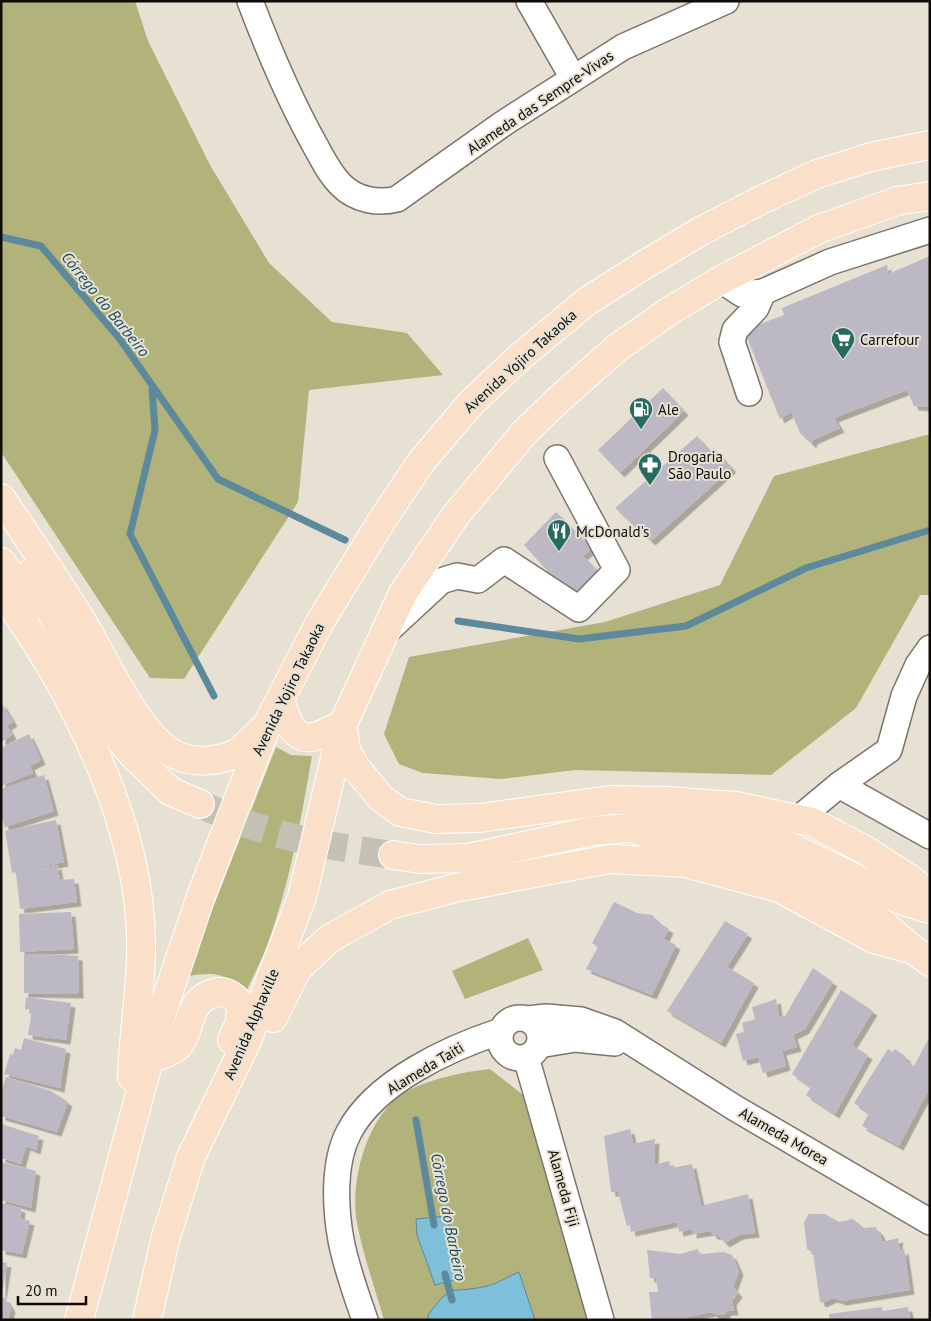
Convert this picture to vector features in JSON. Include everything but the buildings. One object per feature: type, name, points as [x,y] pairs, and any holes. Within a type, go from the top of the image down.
[{"type":"main road","name":"Avenida Yojiro Takaoka","points":[[150,1060],[162,1012],[226,830],[267,725],[320,622],[381,522],[421,462],[471,403],[520,357],[586,302],[709,226],[817,174],[871,157],[930,145]]},
{"type":"main road","points":[[930,196],[897,201],[819,230],[721,280],[671,310],[617,348],[524,433],[456,515],[404,593],[383,634],[343,724],[346,750],[356,768],[381,798],[400,812],[436,819],[480,818],[610,800],[667,801],[736,806],[812,822],[867,851],[913,881],[930,897]]},
{"type":"main road","points":[[1,498],[81,620],[130,705],[153,738],[174,754],[192,760],[210,760],[236,752],[267,725]]},
{"type":"main road","points":[[1,525],[42,591],[71,652],[114,732],[132,754],[170,790],[200,804]]},
{"type":"main road","points":[[1,562],[71,652]]},
{"type":"main road","points":[[1,591],[56,677],[90,744],[118,811],[136,876],[141,948],[132,1071],[131,1131]]},
{"type":"main road","points":[[280,700],[288,724],[296,733],[307,738],[319,736],[343,724]]},
{"type":"main road","name":"Avenida Alphaville","points":[[146,1320],[165,1240],[191,1157],[247,1041],[302,897],[343,724]]},
{"type":"main road","points":[[393,855],[420,859],[468,858],[592,831],[630,828],[664,819],[709,825],[752,834],[792,847],[903,901],[930,909]]},
{"type":"main road","points":[[630,828],[662,838],[694,843],[756,858],[790,870],[854,902],[882,921],[920,955]]},
{"type":"main road","points":[[247,1041],[266,1031],[297,969],[329,939],[390,905],[456,888],[610,859],[685,863],[779,888],[874,939],[920,955]]},
{"type":"main road","points":[[79,1320],[150,1060],[178,1046],[193,1010],[203,998],[223,991],[231,994],[241,1005],[240,1022],[191,1126],[191,1157]]},
{"type":"street","name":"Alameda das Sempre-Vivas","points":[[250,1],[302,122],[329,170],[342,186],[360,198],[383,203],[397,199],[572,78],[623,47],[726,1]]},
{"type":"street","points":[[528,1],[572,78]]},
{"type":"street","points":[[721,280],[742,294],[763,292],[830,262],[930,230]]},
{"type":"street","points":[[749,393],[732,342],[735,330],[756,308],[763,292]]},
{"type":"street","points":[[383,634],[441,581],[457,576],[478,580],[504,560],[579,609],[611,577],[617,570],[557,458]]},
{"type":"street","points":[[797,820],[839,784],[889,750],[904,696],[918,665],[930,648]]},
{"type":"street","points":[[839,784],[930,836]]},
{"type":"street","name":"Alameda Morea","points":[[528,1019],[546,1017],[581,1020],[615,1032],[639,1049],[930,1222]]},
{"type":"street","points":[[514,1018],[528,1019],[534,1022],[540,1033],[533,1051],[520,1058],[508,1054],[501,1044],[500,1031],[508,1021],[514,1018]]},
{"type":"street","name":"Alameda Taiti","points":[[364,1320],[341,1240],[337,1209],[340,1162],[348,1133],[360,1115],[375,1099],[413,1072],[468,1042],[500,1031]]},
{"type":"street","name":"Alameda Morea","points":[[533,1051],[587,1038],[604,1040],[639,1049]]},
{"type":"street","name":"Alameda Fiji","points":[[533,1051],[600,1320]]},
{"type":"green space","points":[[1,1],[135,1],[148,41],[210,165],[269,263],[332,322],[407,333],[443,375],[309,390],[298,502],[184,679],[150,678],[1,452]]},
{"type":"green space","points":[[930,434],[930,595],[920,595],[856,708],[771,775],[575,770],[501,779],[423,773],[399,764],[384,734],[409,657],[605,622],[720,585],[774,476]]},
{"type":"green space","points":[[276,747],[291,755],[312,756],[299,827],[283,897],[266,949],[246,992],[225,977],[219,975],[186,976]]},
{"type":"green space","points":[[528,938],[543,970],[465,999],[452,971]]},
{"type":"green space","points":[[490,1069],[523,1095],[588,1320],[384,1320],[358,1229],[355,1201],[360,1164],[373,1128],[395,1100],[409,1090],[449,1076]]},
{"type":"water","points":[[447,1216],[461,1278],[435,1285],[417,1235],[416,1219]]},
{"type":"water","points":[[519,1272],[535,1320],[429,1320],[428,1315],[448,1293],[491,1285]]},
{"type":"waterway","points":[[1,237],[41,246],[119,338],[218,479],[345,540]]},
{"type":"waterway","name":"Córrego do Barbeiro","points":[[152,388],[155,430],[130,534],[214,696]]},
{"type":"waterway","points":[[458,621],[579,639],[686,626],[806,568],[930,530]]},
{"type":"waterway","name":"Córrego do Barbeiro","points":[[416,1120],[434,1225]]},
{"type":"waterway","name":"Córrego do Barbeiro","points":[[445,1274],[452,1300]]},
{"type":"tunnel","points":[[200,804],[247,824],[294,838],[343,848],[393,855]]},
{"type":"place","name":"Carrefour","points":[[843,360]]},
{"type":"place","name":"Ale","points":[[641,430]]},
{"type":"place","name":"Drogaria São Paulo","points":[[650,486]]},
{"type":"place","name":"McDonald's","points":[[559,552]]}]
